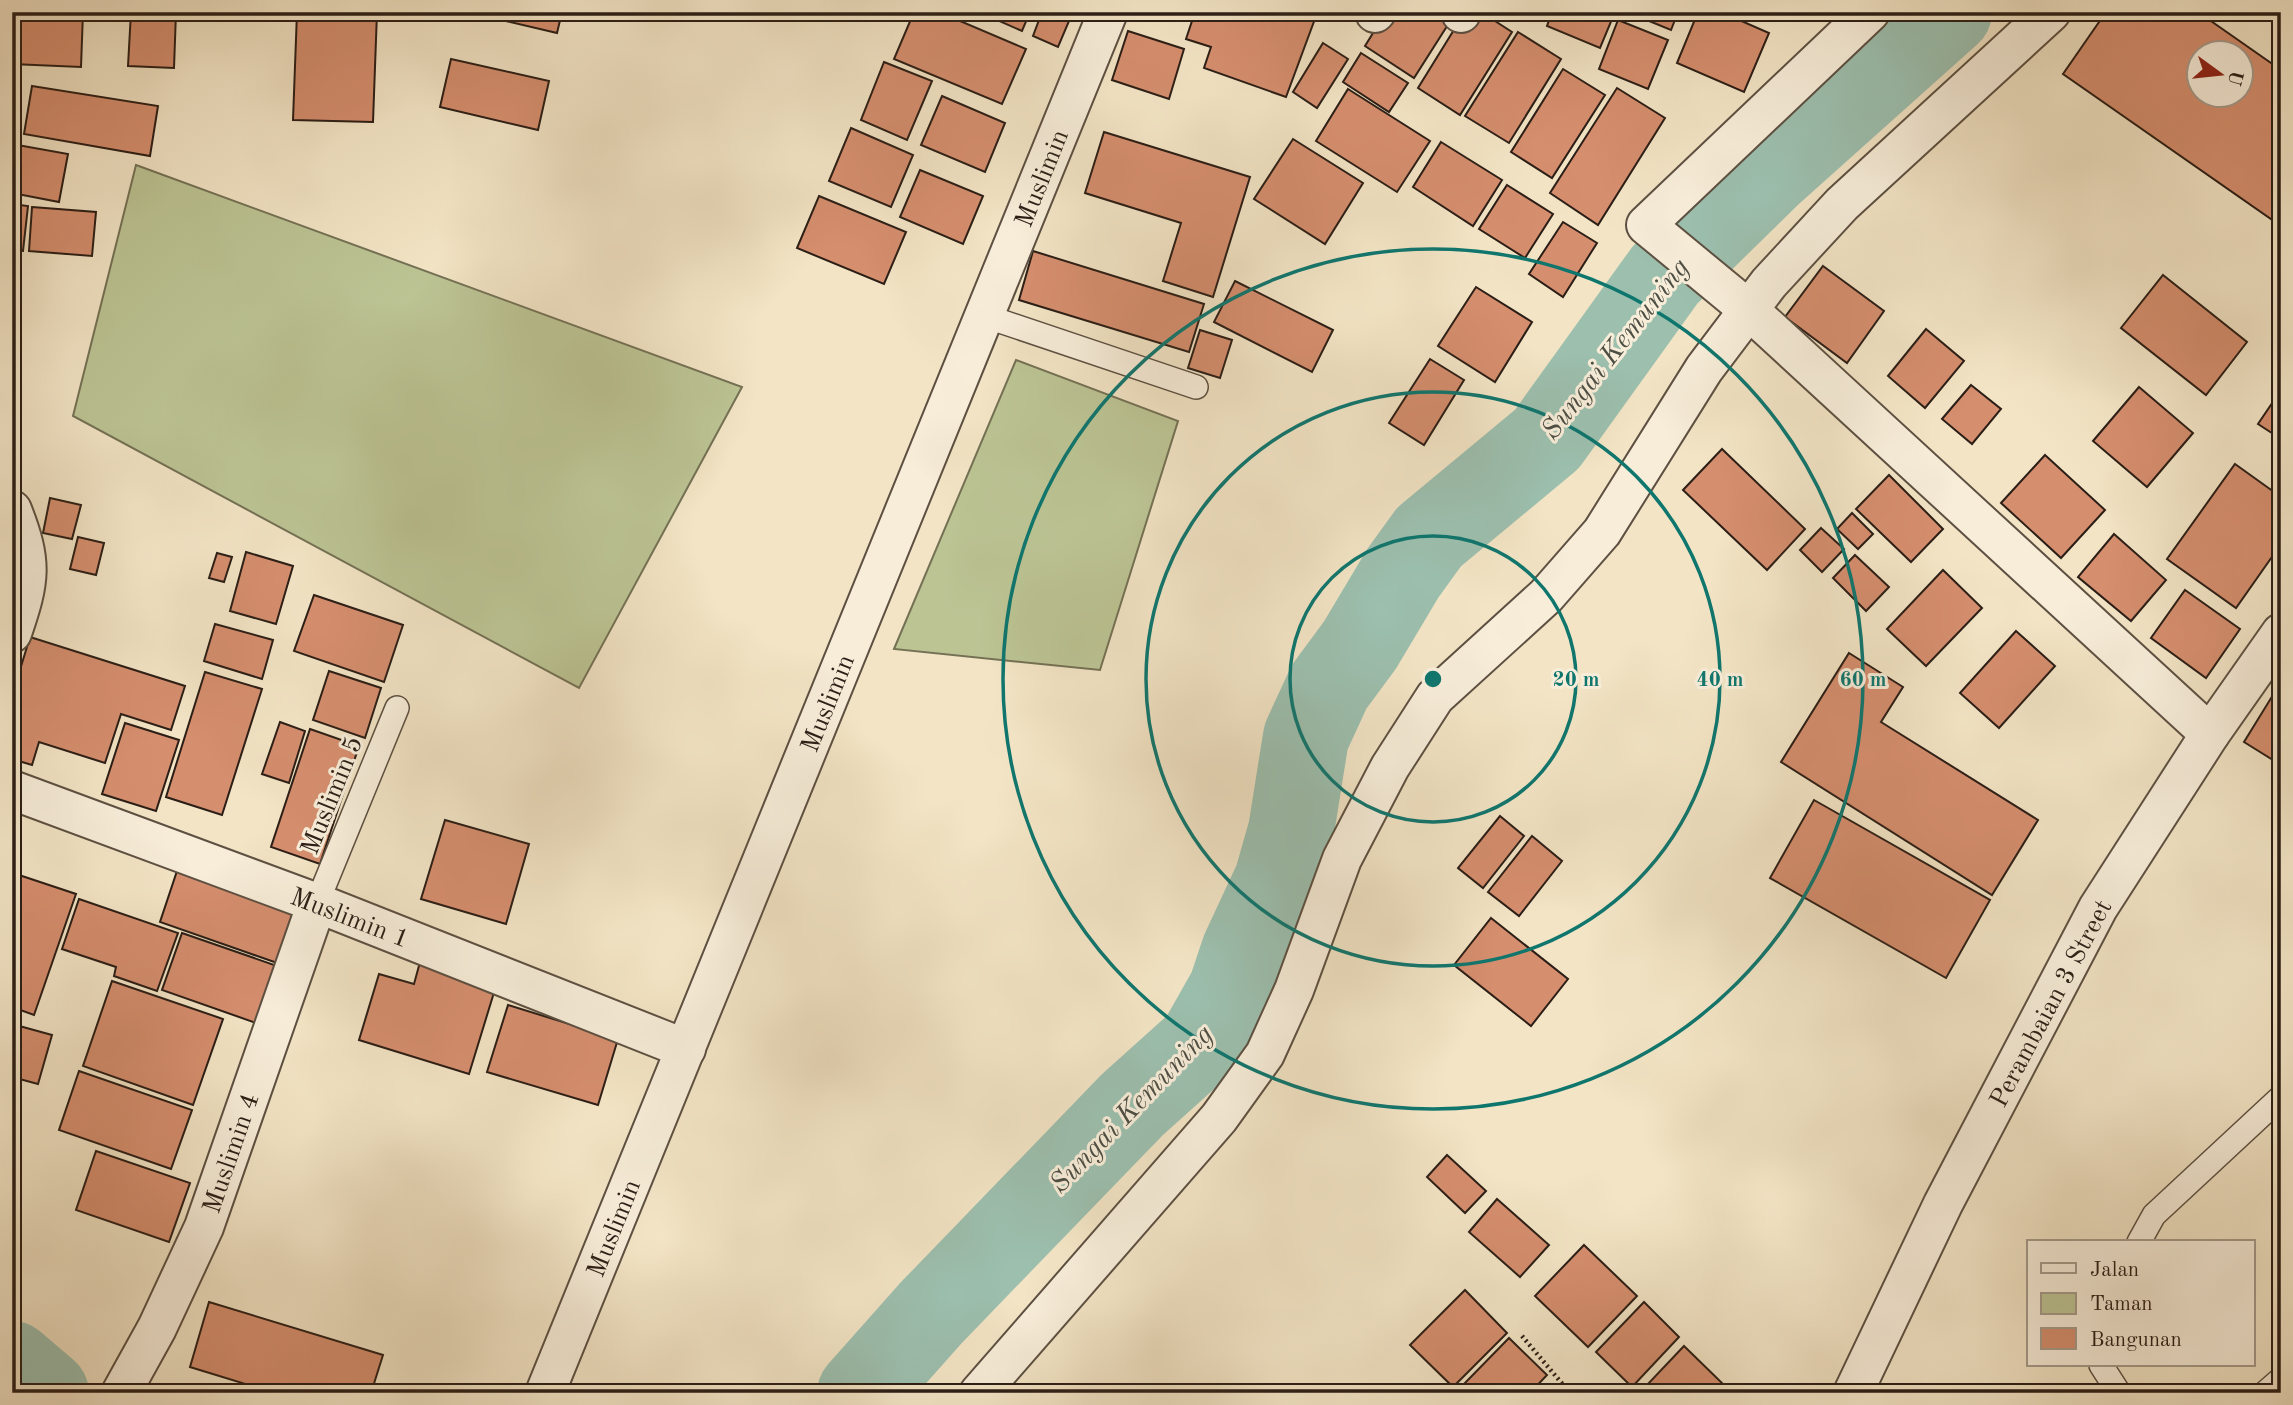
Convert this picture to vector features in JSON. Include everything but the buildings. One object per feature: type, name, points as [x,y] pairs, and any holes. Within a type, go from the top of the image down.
[{"type":"street","name":"Muslimin","points":[[545,1393],[1108,12]]},
{"type":"street","points":[[1870,12],[1646,225],[1736,299],[2210,734]]},
{"type":"street","points":[[979,1393],[1201,1139],[1265,1054],[1294,990],[1342,859],[1390,767],[1435,697],[1546,596],[1602,532],[1704,369],[1736,299],[1769,284],[1842,204],[2051,12]]},
{"type":"street","points":[[12,510],[29,564],[26,588],[12,633]]},
{"type":"street","name":"Perambaian 3 Street","points":[[1853,1393],[1943,1204],[2098,908],[2210,734],[2281,633]]},
{"type":"street","name":"Muslimin 1","points":[[12,790],[317,903],[686,1049]]},
{"type":"street","name":"Muslimin 4","points":[[121,1393],[157,1328],[204,1227],[317,903]]},
{"type":"lane","points":[[985,316],[1196,387]]},
{"type":"lane","name":"Muslimin 5","points":[[317,903],[397,708]]},
{"type":"lane","points":[[2140,1240],[2154,1215],[2281,1097]]},
{"type":"lane","points":[[2102,1366],[2119,1393]]},
{"type":"lane","points":[[2265,1393],[2281,1379]]},
{"type":"path","points":[[1522,1336],[1570,1393]]},
{"type":"green space","points":[[136,165],[742,387],[579,688],[73,416]]},
{"type":"green space","points":[[1016,360],[1178,421],[1100,670],[894,649]]},
{"type":"waterway","name":"Sungai Kemuning","points":[[860,1393],[931,1313],[1132,1105],[1201,1043],[1231,990],[1244,951],[1277,880],[1291,831],[1306,737],[1329,687],[1360,645],[1403,573],[1429,537],[1547,439],[1665,275],[1768,174],[1949,12]]},
{"type":"waterway","points":[[12,1364],[46,1393]]}]
